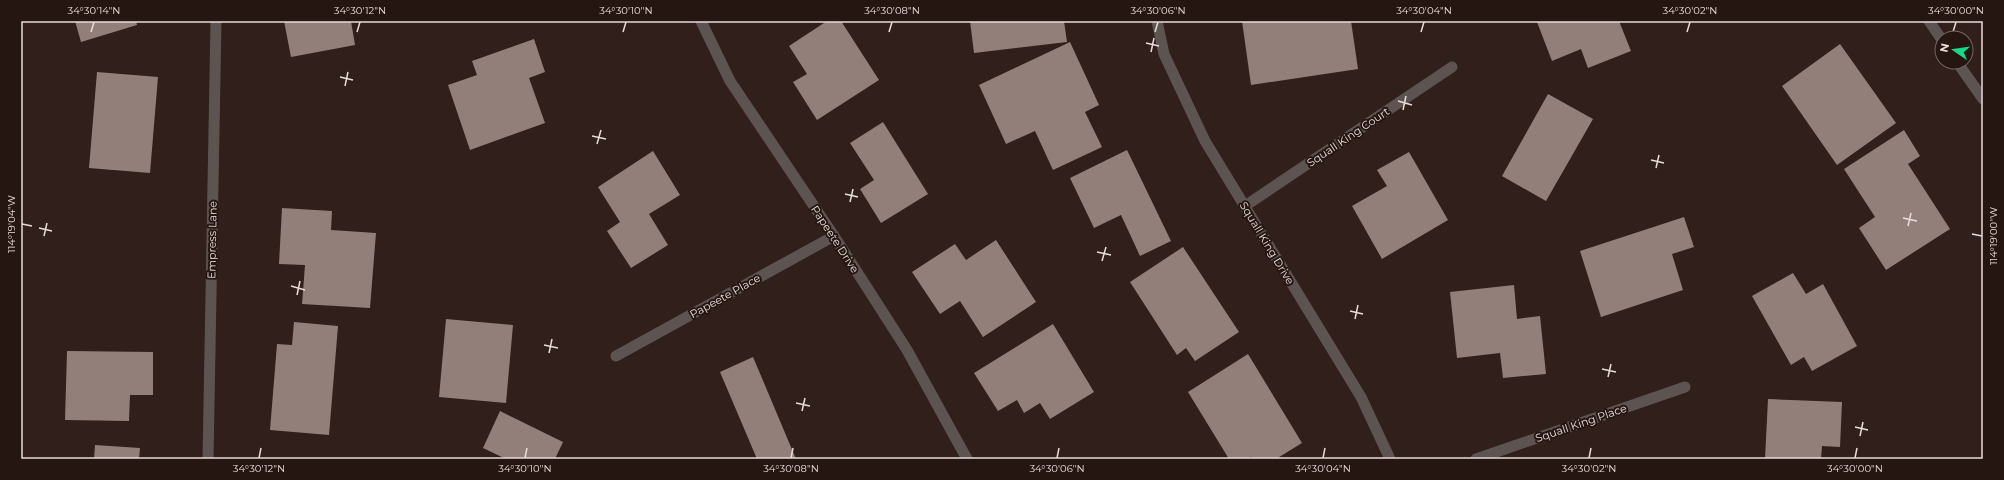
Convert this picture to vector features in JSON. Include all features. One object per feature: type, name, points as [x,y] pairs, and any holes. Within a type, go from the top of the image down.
[{"type":"street","name":"Empress Lane","points":[[208,459],[216,21]]},
{"type":"street","name":"Papeete Drive","points":[[701,21],[730,81],[834,236],[907,350],[967,459]]},
{"type":"street","name":"Squall King Drive","points":[[1157,21],[1164,54],[1205,141],[1361,397],[1390,459]]},
{"type":"street","points":[[1928,21],[1935,30]]},
{"type":"street","name":"Squall King Court","points":[[1245,206],[1452,67]]},
{"type":"street","points":[[1963,70],[1983,99]]},
{"type":"street","name":"Papeete Place","points":[[616,356],[834,236]]},
{"type":"street","name":"Squall King Place","points":[[1476,459],[1685,386]]},
{"type":"building","points":[[75,21],[136,21],[137,25],[81,42]]},
{"type":"building","points":[[284,21],[351,21],[355,45],[291,57]]},
{"type":"building","points":[[827,21],[841,21],[879,80],[817,120],[793,82],[807,74],[789,46]]},
{"type":"building","points":[[970,21],[1064,21],[1067,42],[974,53]]},
{"type":"building","points":[[1242,21],[1351,21],[1358,69],[1251,85]]},
{"type":"building","points":[[1619,21],[1631,51],[1588,68],[1581,49],[1552,61],[1537,22]]},
{"type":"building","points":[[534,39],[545,72],[529,78],[545,123],[470,150],[448,85],[477,75],[472,61]]},
{"type":"building","points":[[1070,42],[1099,105],[1085,112],[1102,147],[1053,170],[1035,131],[1006,144],[979,85]]},
{"type":"building","points":[[1840,44],[1896,123],[1837,165],[1782,86]]},
{"type":"building","points":[[97,72],[158,77],[150,173],[89,168]]},
{"type":"building","points":[[1548,94],[1593,119],[1546,201],[1502,176]]},
{"type":"building","points":[[883,122],[928,194],[881,223],[860,189],[874,180],[850,143]]},
{"type":"building","points":[[1904,130],[1920,156],[1908,164],[1950,229],[1886,270],[1859,228],[1875,217],[1844,169]]},
{"type":"building","points":[[1127,150],[1171,241],[1140,256],[1121,215],[1094,228],[1070,178]]},
{"type":"building","points":[[653,151],[680,195],[649,214],[668,245],[631,268],[607,231],[620,222],[598,187]]},
{"type":"building","points":[[1409,152],[1448,220],[1382,259],[1352,206],[1387,186],[1377,170]]},
{"type":"building","points":[[282,208],[332,211],[331,230],[376,233],[370,308],[302,304],[305,265],[279,264]]},
{"type":"building","points":[[1684,217],[1694,247],[1672,254],[1683,290],[1601,317],[1580,251]]},
{"type":"building","points":[[996,240],[1036,302],[983,337],[960,301],[940,314],[912,272],[955,244],[966,260]]},
{"type":"building","points":[[1183,247],[1239,332],[1195,361],[1186,348],[1177,355],[1130,282]]},
{"type":"building","points":[[1793,273],[1806,294],[1823,284],[1857,346],[1812,371],[1804,357],[1791,365],[1752,296]]},
{"type":"building","points":[[1514,285],[1517,319],[1540,316],[1546,374],[1503,378],[1500,353],[1457,358],[1450,292]]},
{"type":"building","points":[[446,319],[513,325],[506,403],[439,397]]},
{"type":"building","points":[[294,322],[338,326],[329,435],[270,430],[277,344],[292,345]]},
{"type":"building","points":[[1053,324],[1094,392],[1050,419],[1040,403],[1024,413],[1017,400],[998,411],[974,373]]},
{"type":"building","points":[[67,351],[153,352],[153,395],[130,395],[129,421],[65,420]]},
{"type":"building","points":[[1248,354],[1302,443],[1276,459],[1253,459],[1251,457],[1248,459],[1229,459],[1188,392]]},
{"type":"building","points":[[753,357],[796,459],[757,459],[720,372]]},
{"type":"building","points":[[1768,399],[1842,402],[1840,447],[1822,446],[1821,459],[1765,459]]},
{"type":"building","points":[[500,411],[563,442],[555,459],[506,459],[483,448]]},
{"type":"building","points":[[95,445],[140,448],[139,459],[94,459]]}]
